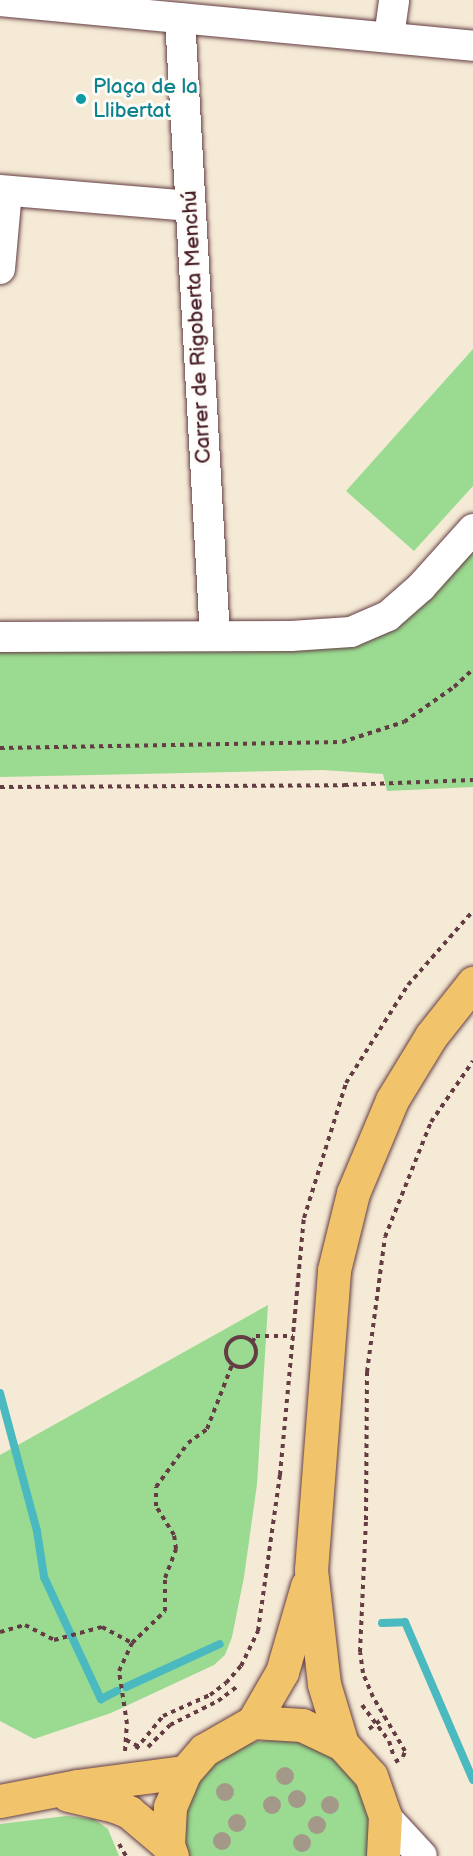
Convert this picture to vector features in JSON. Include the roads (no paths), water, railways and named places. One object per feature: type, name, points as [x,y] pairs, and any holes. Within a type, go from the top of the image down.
[{"type":"main road","points":[[383,1856],[385,1816],[355,1737],[324,1684],[311,1570],[334,1270],[353,1193],[392,1100],[431,1036],[473,983]]},
{"type":"main road","points":[[170,1850],[170,1807],[184,1772],[204,1749],[253,1722],[282,1672],[311,1570]]},
{"type":"main road","points":[[253,1722],[302,1725],[355,1737]]},
{"type":"main road","points":[[0,1801],[184,1772]]},
{"type":"main road","points":[[41,1793],[76,1796],[115,1806],[147,1825],[170,1850]]},
{"type":"street","points":[[389,38],[394,0]]},
{"type":"street","points":[[13,2],[473,46]]},
{"type":"street","name":"Carrer de Rigoberta Menchú","points":[[180,18],[214,636]]},
{"type":"street","points":[[0,269],[4,190],[190,206]]},
{"type":"street","points":[[0,637],[291,636],[351,632],[388,616],[421,587],[473,529]]},
{"type":"street","points":[[385,1816],[422,1856]]},
{"type":"waterway","points":[[0,1393],[37,1531],[44,1577],[101,1699],[117,1691]]},
{"type":"waterway","points":[[382,1623],[405,1622],[473,1780]]},
{"type":"waterway","points":[[126,1687],[220,1644]]},
{"type":"place","name":"Plaça de la Llibertat","points":[[81,99]]}]
